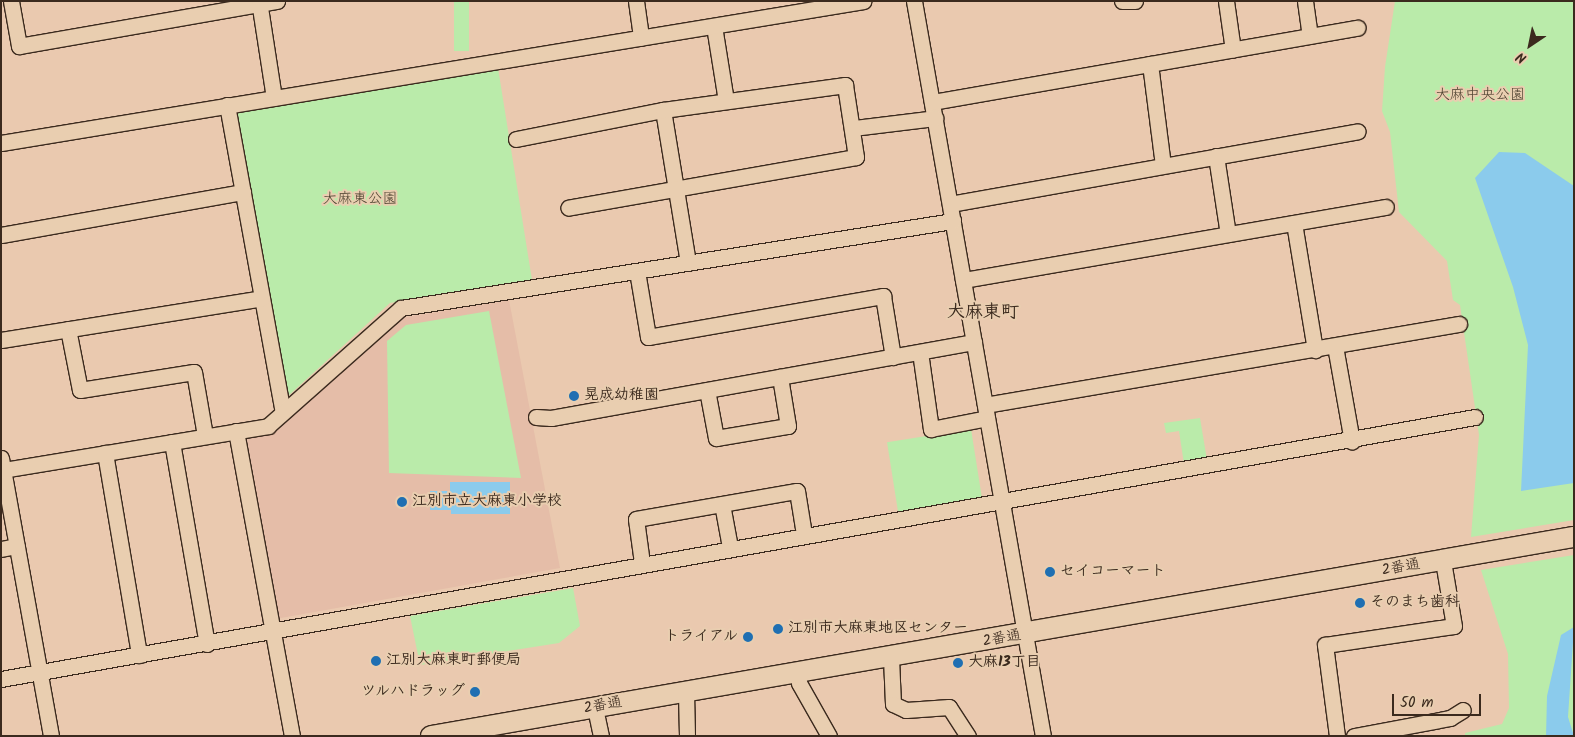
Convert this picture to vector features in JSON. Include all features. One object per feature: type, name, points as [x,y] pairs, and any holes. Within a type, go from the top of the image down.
[{"type":"main road","name":"2番通","points":[[430,736],[1025,635],[1574,537]]},
{"type":"street","points":[[8,11],[19,46],[277,1]]},
{"type":"street","points":[[636,1],[641,38]]},
{"type":"street","points":[[1,143],[863,1]]},
{"type":"street","points":[[914,1],[1043,736]]},
{"type":"street","points":[[1122,1],[1135,1]]},
{"type":"street","points":[[1226,1],[1233,50]]},
{"type":"street","points":[[1305,1],[1310,36]]},
{"type":"street","points":[[259,3],[274,98]]},
{"type":"street","points":[[714,26],[726,101]]},
{"type":"street","points":[[932,102],[1358,28]]},
{"type":"street","points":[[1150,64],[1163,165]]},
{"type":"street","points":[[516,139],[663,110],[846,85],[854,128],[856,157],[568,208]]},
{"type":"street","points":[[227,106],[283,412]]},
{"type":"street","points":[[663,110],[674,189],[688,262]]},
{"type":"street","points":[[854,128],[935,118]]},
{"type":"street","points":[[950,204],[1358,131]]},
{"type":"street","points":[[1216,156],[1228,234]]},
{"type":"street","points":[[1,235],[243,192]]},
{"type":"street","points":[[963,280],[1386,207]]},
{"type":"street","points":[[51,736],[2,464],[105,452],[268,426],[401,308],[953,221]]},
{"type":"street","points":[[1294,223],[1314,350]]},
{"type":"street","points":[[637,270],[648,337],[884,296],[893,357]]},
{"type":"street","points":[[1,340],[262,298]]},
{"type":"street","points":[[920,352],[932,429],[986,412],[1459,324]]},
{"type":"street","points":[[68,329],[80,390],[194,372],[205,436]]},
{"type":"street","points":[[536,417],[551,418],[974,342]]},
{"type":"street","points":[[1335,346],[1352,441]]},
{"type":"street","points":[[707,390],[716,438],[788,426],[780,377]]},
{"type":"street","points":[[1,679],[207,644],[730,547],[1352,441],[1476,417]]},
{"type":"street","points":[[236,431],[292,736]]},
{"type":"street","points":[[172,442],[207,644]]},
{"type":"street","points":[[105,452],[139,655]]},
{"type":"street","points":[[642,563],[636,519],[797,491],[804,534]]},
{"type":"street","points":[[722,504],[730,547]]},
{"type":"street","points":[[1,549],[17,546]]},
{"type":"street","points":[[1337,736],[1325,645],[1454,626],[1444,561]]},
{"type":"street","points":[[891,658],[893,704],[906,710],[949,707],[968,736]]},
{"type":"street","points":[[798,673],[799,683],[828,736]]},
{"type":"street","points":[[686,692],[687,736]]},
{"type":"street","points":[[595,708],[600,736]]},
{"type":"street","points":[[1354,736],[1450,718],[1463,710]]},
{"type":"shaded area","name":"江別市立大麻東小学校","points":[[509,300],[560,568],[281,618],[276,615],[244,436],[401,318]]},
{"type":"green space","points":[[454,1],[469,1],[469,51],[454,51]]},
{"type":"green space","name":"大麻中央公園","points":[[1395,1],[1574,1],[1574,520],[1471,537],[1479,435],[1460,305],[1453,300],[1447,261],[1399,212],[1390,132],[1382,111],[1385,67]]},
{"type":"green space","name":"大麻東公園","points":[[498,68],[532,280],[390,303],[287,397],[231,114]]},
{"type":"green space","points":[[489,311],[521,478],[389,473],[387,341],[406,325]]},
{"type":"green space","points":[[1200,418],[1207,460],[1184,464],[1179,431],[1166,433],[1164,423]]},
{"type":"green space","points":[[971,429],[982,501],[898,514],[887,442]]},
{"type":"green space","points":[[1574,555],[1574,736],[1465,736],[1465,733],[1502,724],[1509,708],[1508,654],[1481,570]]},
{"type":"green space","points":[[573,588],[580,626],[559,643],[420,665],[410,616]]},
{"type":"water","points":[[1499,152],[1525,153],[1574,186],[1574,483],[1521,491],[1528,345],[1513,287],[1475,178]]},
{"type":"water","points":[[450,482],[510,482],[510,514],[451,514],[451,510],[430,510],[430,491],[450,491]]},
{"type":"water","points":[[1574,627],[1568,717],[1574,736],[1546,736],[1547,696],[1561,635]]},
{"type":"place","name":"晃成幼稚園","points":[[574,396]]},
{"type":"place","name":"江別市立大麻東小学校","points":[[402,502]]},
{"type":"place","name":"セイコーマート","points":[[1050,572]]},
{"type":"place","name":"そのまち歯科","points":[[1360,603]]},
{"type":"place","name":"江別市大麻東地区センター","points":[[778,629]]},
{"type":"place","name":"トライアル","points":[[748,637]]},
{"type":"place","name":"江別大麻東町郵便局","points":[[376,661]]},
{"type":"place","name":"大麻13丁目","points":[[958,663]]},
{"type":"place","name":"ツルハドラッグ","points":[[475,692]]},
{"type":"district","name":"大麻東町","points":[[983,313]]}]
